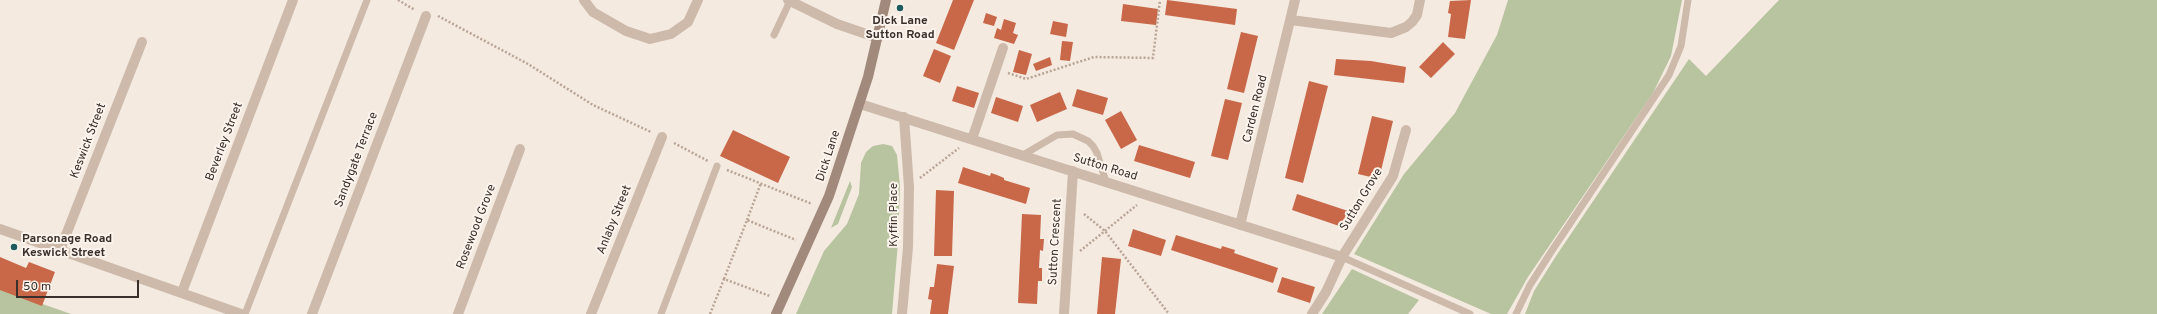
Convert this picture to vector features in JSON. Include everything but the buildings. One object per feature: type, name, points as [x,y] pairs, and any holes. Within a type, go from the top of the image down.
[{"type":"street","name":"Beverley Street","points":[[182,292],[293,0]]},
{"type":"street","points":[[584,0],[593,12],[626,31],[650,39],[671,34],[688,22],[698,0]]},
{"type":"street","points":[[789,0],[837,24],[878,38]]},
{"type":"street","name":"Dick Lane","points":[[776,314],[824,208],[860,104],[878,38],[886,0]]},
{"type":"street","name":"Carden Road","points":[[1240,224],[1295,0]]},
{"type":"street","points":[[1291,20],[1391,33],[1406,27],[1412,22],[1417,15],[1420,0]]},
{"type":"street","name":"Sandygate Terrace","points":[[312,314],[426,16]]},
{"type":"street","name":"Keswick Street","points":[[60,250],[142,42]]},
{"type":"street","points":[[972,138],[1003,48]]},
{"type":"street","name":"Sutton Road","points":[[860,104],[972,138],[1342,257]]},
{"type":"street","name":"Kyffin Place","points":[[902,314],[908,247],[909,187],[904,117]]},
{"type":"street","name":"Sutton Grove","points":[[1312,314],[1326,292],[1342,257],[1393,176],[1406,130]]},
{"type":"street","name":"Anlaby Street","points":[[591,314],[662,137]]},
{"type":"street","name":"Rosewood Grove","points":[[458,314],[520,149]]},
{"type":"street","name":"Sutton Crescent","points":[[1064,314],[1073,171]]},
{"type":"street","points":[[0,229],[241,314]]},
{"type":"lane","points":[[245,314],[367,0]]},
{"type":"lane","points":[[774,35],[789,0]]},
{"type":"lane","points":[[1516,314],[1530,285],[1551,252],[1669,75],[1681,46],[1688,0]]},
{"type":"lane","points":[[1023,155],[1057,135],[1065,134],[1081,137],[1088,141],[1097,153],[1106,182]]},
{"type":"lane","points":[[661,314],[718,166]]},
{"type":"lane","points":[[1342,257],[1470,314]]},
{"type":"path","points":[[398,0],[426,16],[436,15],[528,64],[593,105],[662,137],[718,166],[824,208]]},
{"type":"path","points":[[996,70],[1026,79],[1094,57],[1153,58],[1160,0]]},
{"type":"path","points":[[909,187],[972,138]]},
{"type":"path","points":[[710,314],[762,183]]},
{"type":"path","points":[[1068,261],[1149,195]]},
{"type":"path","points":[[1071,204],[1105,231],[1169,314]]},
{"type":"path","points":[[747,220],[808,244]]},
{"type":"path","points":[[724,279],[783,301]]},
{"type":"green space","points":[[1508,0],[1682,0],[1671,56],[1653,93],[1528,277],[1507,314],[1491,314],[1354,254],[1404,174],[1455,113],[1497,35]]},
{"type":"green space","points":[[1779,0],[2157,0],[2157,314],[1525,314],[1534,291],[1556,256],[1689,59],[1706,76]]},
{"type":"green space","points":[[883,144],[892,146],[897,155],[900,186],[898,242],[892,314],[796,314],[824,251],[847,224],[859,194],[861,163],[866,152],[873,146]]},
{"type":"green space","points":[[850,181],[852,187],[838,224],[831,228]]},
{"type":"green space","points":[[1352,269],[1419,300],[1408,314],[1322,314]]},
{"type":"green space","points":[[0,289],[71,314],[0,314]]},
{"type":"place","name":"Dick Lane Sutton Road","points":[[900,8]]},
{"type":"place","name":"Parsonage Road Keswick Street","points":[[14,247]]}]
